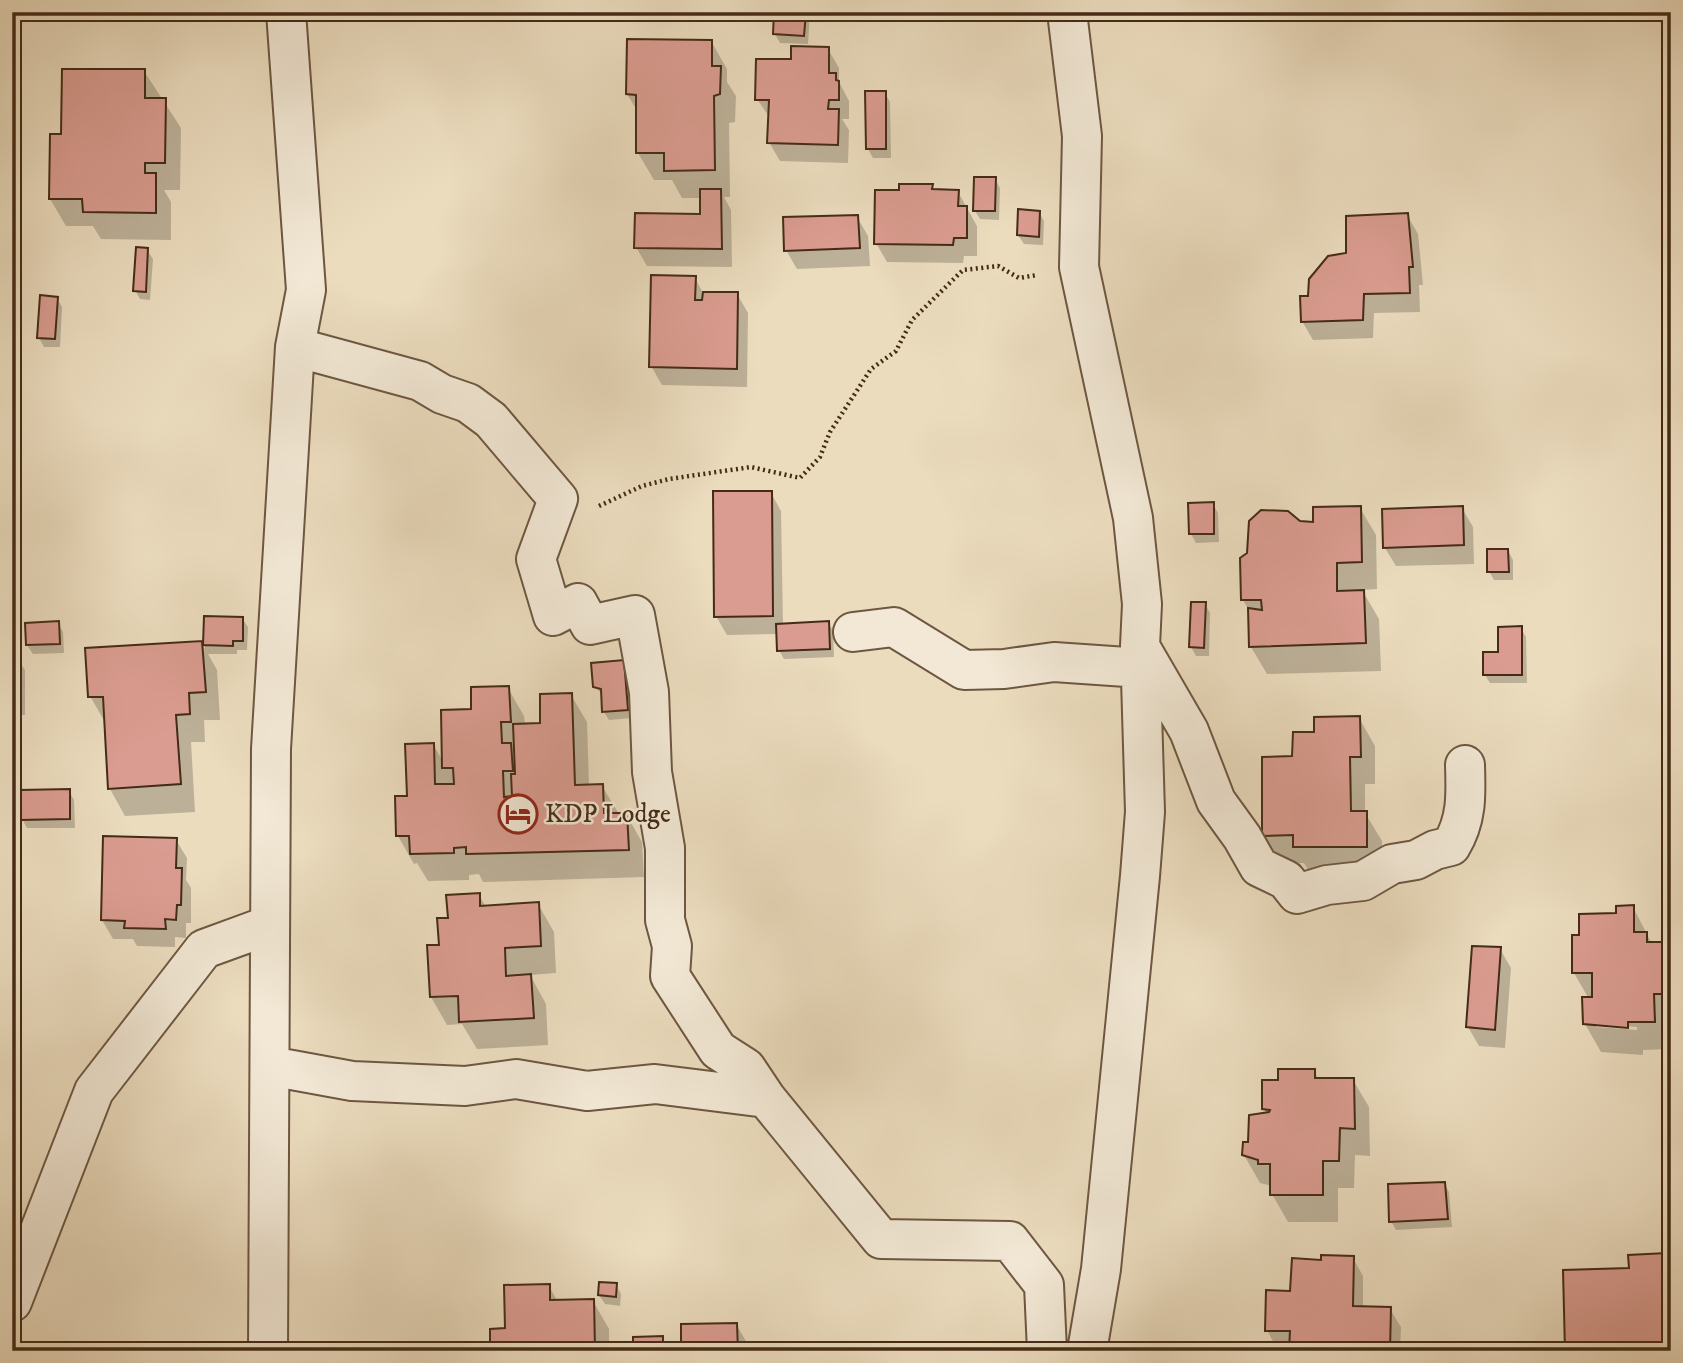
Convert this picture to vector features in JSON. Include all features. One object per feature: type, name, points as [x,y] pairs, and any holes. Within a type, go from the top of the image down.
[{"type":"street","points":[[268,1351],[271,749],[295,347],[306,290],[286,12]]},
{"type":"street","points":[[1067,12],[1082,136],[1079,267],[1133,518],[1142,604],[1140,657],[1144,812],[1140,876],[1101,1269],[1087,1351]]},
{"type":"street","points":[[295,347],[420,381],[442,394],[468,403],[491,420],[558,499],[536,559],[553,616],[578,603],[590,625],[635,615],[649,692],[652,772],[665,848],[665,920],[672,946],[670,976],[718,1050],[746,1068],[766,1098],[881,1239],[1010,1241],[1044,1284],[1047,1351]]},
{"type":"street","points":[[853,632],[894,628],[964,670],[1140,657]]},
{"type":"street","points":[[1140,657],[1189,731],[1216,801],[1242,837],[1258,867],[1286,880],[1297,894],[1327,885],[1363,881],[1392,864],[1416,860],[1435,850],[1451,846],[1462,828],[1466,799],[1465,765]]},
{"type":"street","points":[[12,1301],[94,1091],[204,949],[270,925]]},
{"type":"street","points":[[270,1066],[365,1082],[465,1086],[516,1079],[587,1091],[655,1084],[766,1098]]},
{"type":"path","points":[[558,499],[595,508],[642,486],[669,479],[751,467],[800,478],[820,457],[830,432],[872,369],[896,351],[912,320],[963,270],[998,266],[1020,278],[1079,267]]},
{"type":"building","points":[[774,12],[806,12],[804,36],[773,34]]},
{"type":"building","points":[[627,39],[712,40],[712,66],[721,66],[720,94],[714,96],[715,170],[664,171],[664,153],[636,153],[636,95],[626,94]]},
{"type":"building","points":[[791,46],[829,47],[829,73],[836,73],[836,80],[839,81],[839,100],[829,100],[828,109],[839,109],[838,145],[767,143],[769,100],[755,100],[756,59],[791,59]]},
{"type":"building","points":[[62,69],[145,69],[145,98],[166,98],[165,163],[145,163],[145,173],[156,173],[156,213],[83,212],[82,199],[49,199],[50,134],[61,134]]},
{"type":"building","points":[[865,91],[886,91],[886,149],[866,149]]},
{"type":"building","points":[[974,177],[996,177],[995,211],[973,211]]},
{"type":"building","points":[[899,184],[933,184],[932,189],[959,190],[958,206],[967,206],[967,238],[954,238],[953,245],[874,244],[875,190],[899,190]]},
{"type":"building","points":[[700,189],[721,189],[722,249],[634,248],[635,213],[700,214]]},
{"type":"building","points":[[1018,209],[1040,211],[1039,237],[1017,235]]},
{"type":"building","points":[[1408,213],[1413,267],[1409,267],[1410,293],[1364,294],[1363,320],[1301,322],[1300,296],[1308,296],[1309,279],[1328,256],[1346,253],[1346,216]]},
{"type":"building","points":[[858,215],[860,248],[784,251],[783,217]]},
{"type":"building","points":[[136,247],[148,248],[146,292],[133,291]]},
{"type":"building","points":[[651,275],[696,276],[695,300],[702,300],[703,292],[738,292],[737,369],[649,367]]},
{"type":"building","points":[[40,295],[58,297],[55,339],[37,338]]},
{"type":"building","points":[[713,491],[772,491],[773,616],[714,617]]},
{"type":"building","points":[[1214,502],[1214,534],[1189,534],[1188,503]]},
{"type":"building","points":[[1361,506],[1362,562],[1337,563],[1337,591],[1364,590],[1366,643],[1249,647],[1248,608],[1262,610],[1261,600],[1241,600],[1240,558],[1247,553],[1249,521],[1261,510],[1288,511],[1300,521],[1313,522],[1313,507]]},
{"type":"building","points":[[1463,506],[1464,545],[1383,548],[1382,509]]},
{"type":"building","points":[[1487,549],[1508,549],[1509,572],[1487,572]]},
{"type":"building","points":[[1191,602],[1206,602],[1204,648],[1189,647]]},
{"type":"building","points":[[204,616],[243,617],[243,641],[233,641],[233,646],[203,645]]},
{"type":"building","points":[[59,621],[60,644],[26,645],[25,623]]},
{"type":"building","points":[[829,621],[830,649],[777,651],[776,624]]},
{"type":"building","points":[[1522,626],[1522,675],[1483,675],[1483,652],[1498,652],[1498,627]]},
{"type":"building","points":[[202,641],[206,692],[189,693],[190,714],[176,715],[181,784],[108,789],[103,697],[88,697],[85,648]]},
{"type":"building","points":[[12,649],[16,696],[12,697]]},
{"type":"building","points":[[624,660],[628,710],[602,712],[601,689],[593,687],[591,663]]},
{"type":"building","points":[[509,686],[511,722],[501,722],[502,743],[511,743],[513,771],[503,771],[504,797],[512,796],[511,774],[515,774],[513,724],[540,723],[540,694],[572,693],[575,785],[603,784],[604,813],[627,813],[629,850],[466,854],[466,847],[454,848],[454,853],[410,854],[409,836],[396,836],[395,796],[407,796],[405,744],[434,743],[435,784],[454,784],[453,768],[442,768],[441,710],[471,709],[471,687]]},
{"type":"building","points":[[1360,716],[1361,757],[1350,757],[1351,811],[1367,811],[1367,847],[1293,847],[1293,835],[1262,836],[1262,757],[1292,756],[1293,732],[1314,732],[1314,717]]},
{"type":"building","points":[[70,789],[70,819],[20,820],[20,790]]},
{"type":"building","points":[[103,836],[177,838],[176,868],[182,868],[181,905],[177,905],[176,920],[165,919],[166,929],[124,928],[125,921],[101,920]]},
{"type":"building","points":[[480,893],[480,906],[539,902],[541,946],[505,948],[506,976],[531,974],[534,1018],[459,1022],[458,996],[430,997],[427,945],[439,945],[437,918],[448,918],[446,895]]},
{"type":"building","points":[[1634,905],[1634,932],[1647,932],[1647,942],[1671,942],[1671,994],[1654,994],[1655,1022],[1628,1022],[1628,1028],[1583,1024],[1582,997],[1592,997],[1592,973],[1572,973],[1572,935],[1579,935],[1579,914],[1616,913],[1616,906]]},
{"type":"building","points":[[1472,946],[1501,947],[1495,1030],[1466,1027]]},
{"type":"building","points":[[1278,1069],[1315,1069],[1315,1078],[1354,1078],[1355,1129],[1340,1128],[1339,1161],[1323,1161],[1323,1195],[1270,1195],[1270,1164],[1258,1164],[1258,1160],[1242,1155],[1243,1142],[1248,1142],[1249,1115],[1270,1110],[1262,1109],[1262,1080],[1278,1080]]},
{"type":"building","points":[[1445,1182],[1448,1219],[1389,1222],[1388,1184]]},
{"type":"building","points":[[1667,1253],[1667,1267],[1671,1267],[1671,1351],[1646,1351],[1646,1344],[1615,1344],[1615,1351],[1565,1351],[1563,1270],[1629,1268],[1628,1255]]},
{"type":"building","points":[[1321,1255],[1354,1256],[1353,1306],[1391,1307],[1390,1351],[1349,1351],[1349,1345],[1322,1345],[1321,1351],[1289,1351],[1290,1331],[1265,1331],[1266,1290],[1290,1291],[1292,1258],[1321,1260]]},
{"type":"building","points":[[599,1282],[617,1283],[616,1297],[598,1295]]},
{"type":"building","points":[[550,1284],[550,1300],[594,1299],[595,1349],[604,1351],[490,1351],[490,1329],[505,1328],[504,1285]]},
{"type":"building","points":[[737,1323],[738,1351],[681,1351],[681,1324]]},
{"type":"building","points":[[663,1336],[663,1351],[633,1351],[633,1337]]},
{"type":"place","name":"KDP Lodge","points":[[518,814]]}]
